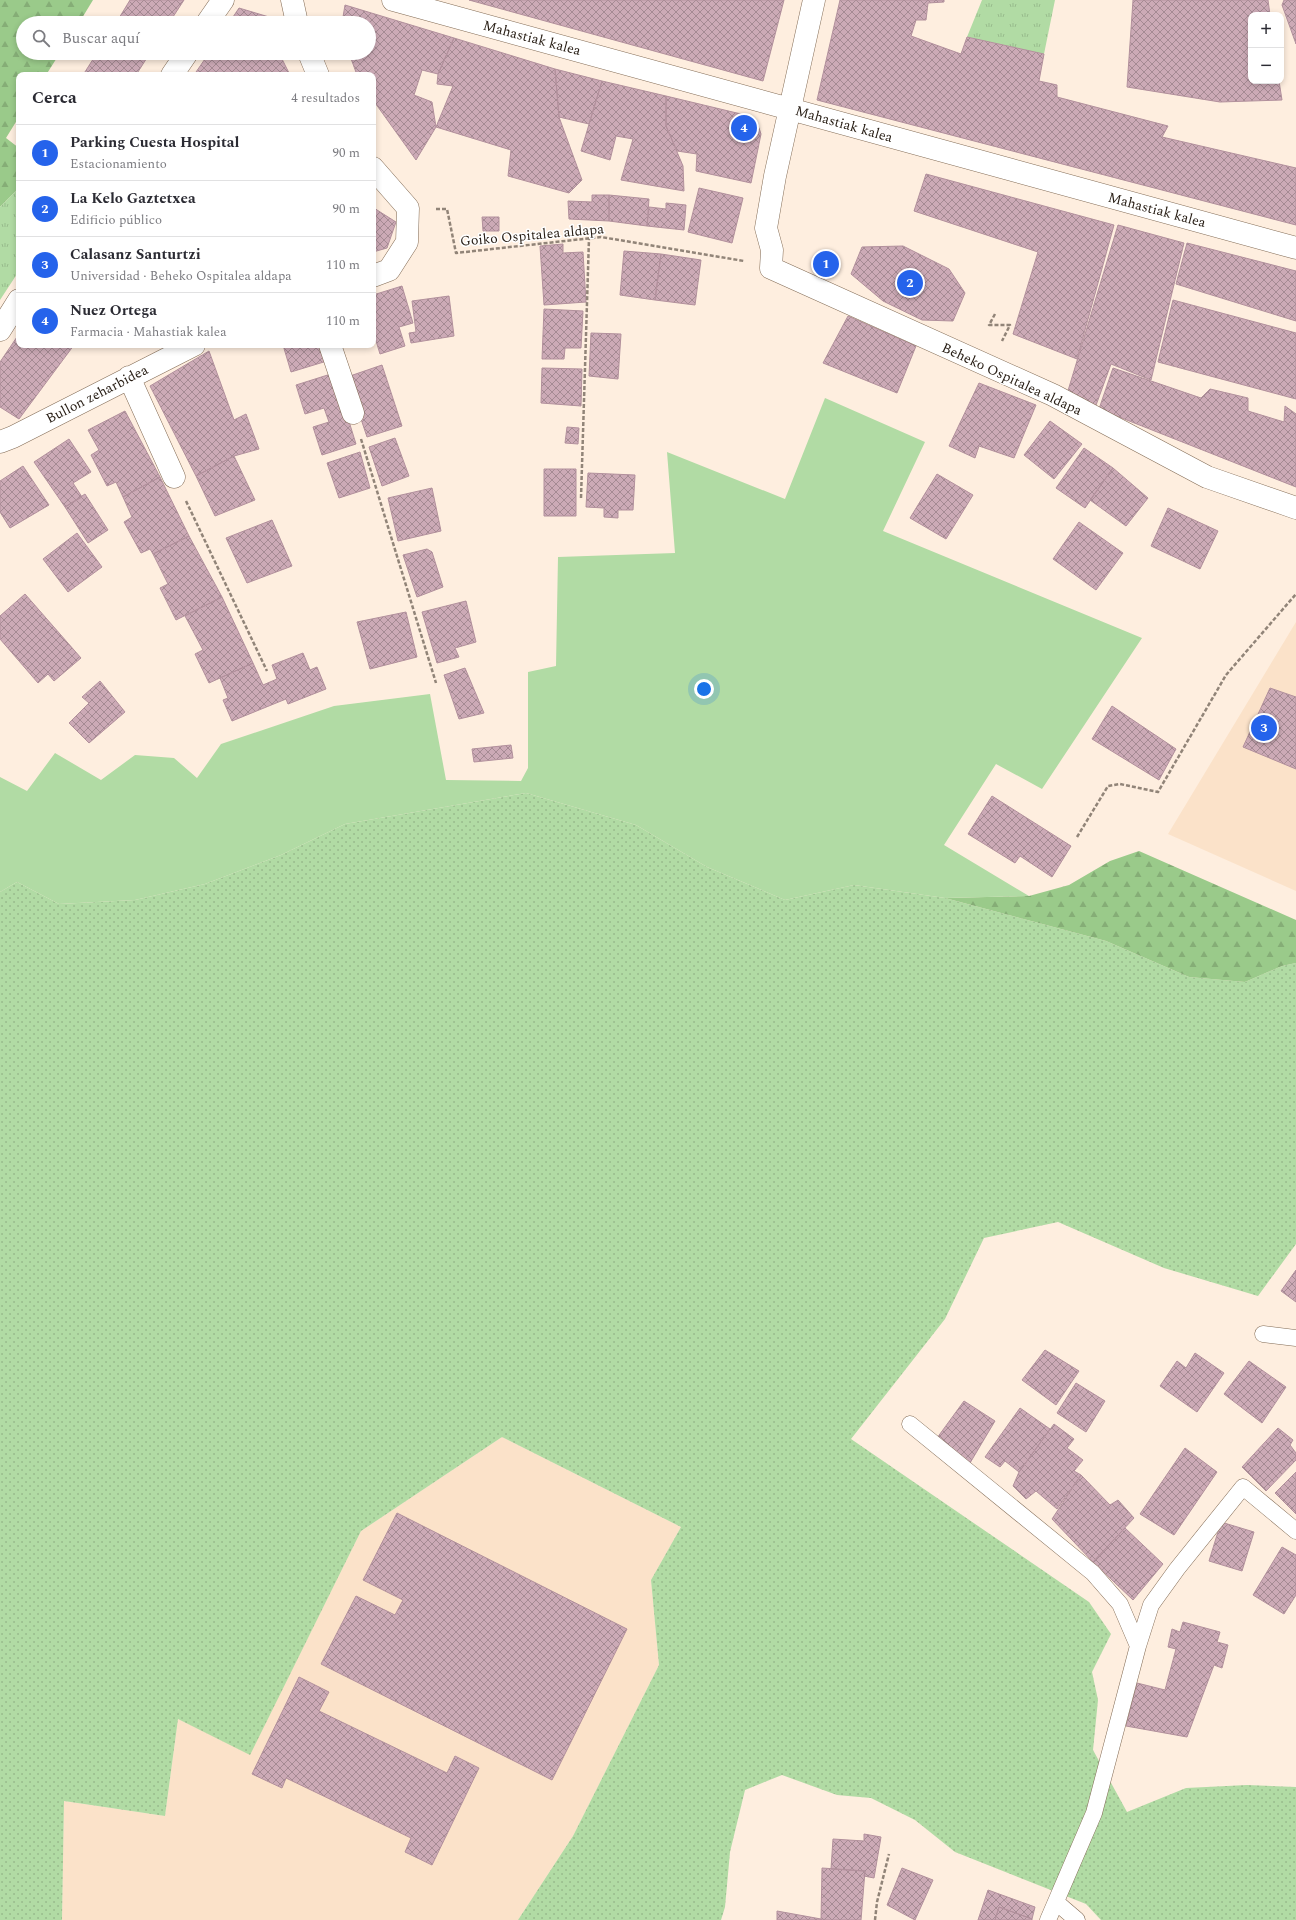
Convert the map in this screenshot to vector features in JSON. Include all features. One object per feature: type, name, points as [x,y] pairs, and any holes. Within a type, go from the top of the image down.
[{"type":"street","points":[[212,16],[223,0]]},
{"type":"street","points":[[292,0],[295,16]]},
{"type":"street","name":"Mahastiak kalea","points":[[393,0],[1296,248]]},
{"type":"street","points":[[771,268],[772,250],[766,228],[775,176],[814,0]]},
{"type":"street","points":[[174,72],[182,60]]},
{"type":"street","points":[[312,60],[317,72]]},
{"type":"street","points":[[376,171],[408,208],[407,242],[389,270],[376,275]]},
{"type":"street","name":"Beheko Ospitalea aldapa","points":[[771,268],[1053,395],[1207,478],[1296,508]]},
{"type":"street","points":[[0,330],[16,305]]},
{"type":"street","name":"Bullon zeharbidea","points":[[0,442],[13,437],[188,348]]},
{"type":"street","points":[[331,348],[353,413]]},
{"type":"street","points":[[129,377],[174,477]]},
{"type":"lane","points":[[1263,1334],[1296,1338]]},
{"type":"lane","points":[[910,1424],[1093,1573],[1120,1604],[1138,1646]]},
{"type":"lane","points":[[1048,1920],[1094,1814],[1138,1646],[1151,1605],[1177,1569],[1243,1487],[1296,1531]]},
{"type":"lane","points":[[1056,1902],[1077,1920]]},
{"type":"path","name":"Goiko Ospitalea aldapa","points":[[447,208],[456,253],[601,237],[742,260],[771,268]]},
{"type":"path","points":[[581,498],[589,238]]},
{"type":"path","points":[[995,314],[989,325],[1010,325],[1002,341]]},
{"type":"path","points":[[353,413],[436,683]]},
{"type":"path","points":[[174,477],[267,671]]},
{"type":"path","points":[[1077,837],[1108,786],[1120,784],[1158,792],[1226,675],[1296,594]]},
{"type":"path","points":[[875,1920],[889,1854]]},
{"type":"shaded area","points":[[1296,622],[1296,891],[1168,834]]},
{"type":"shaded area","points":[[502,1437],[681,1527],[651,1580],[659,1665],[573,1836],[518,1920],[62,1920],[64,1801],[165,1816],[178,1719],[250,1754],[361,1531]]},
{"type":"green space","points":[[0,0],[93,0],[83,16],[16,16],[16,60],[56,60],[48,72],[16,72],[16,122],[6,138],[16,146],[16,191],[0,207]]},
{"type":"green space","points":[[982,0],[1055,0],[1044,54],[967,37]]},
{"type":"green space","points":[[16,191],[16,276],[0,300],[0,207]]},
{"type":"green space","points":[[825,398],[925,442],[883,531],[1142,638],[1042,789],[996,764],[944,845],[1029,896],[945,898],[854,885],[785,900],[707,867],[636,825],[526,793],[345,824],[281,855],[205,884],[135,900],[59,904],[17,882],[0,892],[0,777],[27,791],[55,753],[101,780],[135,755],[174,758],[197,778],[221,744],[334,706],[430,694],[446,780],[521,781],[528,768],[528,672],[556,666],[558,557],[675,553],[667,452],[785,499]]},
{"type":"green space","points":[[526,793],[636,825],[707,867],[785,900],[854,885],[945,898],[1106,941],[1189,977],[1245,982],[1282,966],[1296,963],[1296,1244],[1258,1296],[1164,1268],[1058,1222],[984,1238],[945,1319],[851,1439],[1089,1602],[1111,1634],[1092,1672],[1098,1700],[1093,1750],[1127,1812],[1186,1788],[1247,1785],[1296,1787],[1296,1920],[1101,1920],[1086,1904],[955,1852],[915,1820],[871,1798],[837,1795],[782,1775],[745,1790],[730,1852],[725,1907],[721,1920],[518,1920],[573,1836],[659,1665],[651,1580],[681,1527],[502,1437],[361,1531],[250,1755],[178,1719],[165,1816],[64,1801],[62,1920],[0,1920],[0,892],[17,882],[59,904],[135,900],[205,884],[281,855],[345,824]]},
{"type":"green space","points":[[1139,851],[1296,920],[1296,963],[1282,966],[1245,982],[1189,977],[1106,941],[945,898],[1029,896],[1069,885],[1110,861]]},
{"type":"building","points":[[130,0],[184,0],[174,16],[120,16]]},
{"type":"building","points":[[469,0],[784,0],[763,81]]},
{"type":"building","points":[[840,0],[944,0],[944,2],[928,3],[926,20],[916,20],[911,36],[961,54],[967,37],[1044,54],[1039,81],[1057,85],[1057,97],[1168,126],[1162,137],[1296,168],[1296,225],[817,100]]},
{"type":"building","points":[[1133,0],[1268,0],[1270,12],[1248,12],[1248,84],[1279,84],[1282,100],[1220,102],[1127,87]]},
{"type":"building","points":[[1284,0],[1296,0],[1296,44],[1282,5]]},
{"type":"building","points":[[345,5],[454,38],[438,74],[422,70],[414,95],[432,102],[436,127],[416,160],[376,104],[376,72],[356,72],[352,60],[376,60],[376,16],[343,16]]},
{"type":"building","points":[[239,8],[266,16],[234,16]]},
{"type":"building","points":[[454,38],[555,69],[559,117],[582,180],[569,193],[508,176],[511,150],[436,127],[453,86],[437,84],[438,74]]},
{"type":"building","points":[[93,60],[146,60],[138,72],[85,72]]},
{"type":"building","points":[[204,60],[282,60],[288,72],[196,72]]},
{"type":"building","points":[[555,69],[602,81],[589,124],[559,117]]},
{"type":"building","points":[[602,81],[666,96],[666,126],[683,166],[684,191],[621,180],[633,139],[616,136],[610,160],[581,151]]},
{"type":"building","points":[[666,96],[741,114],[753,119],[761,134],[751,183],[696,171],[697,154],[677,151],[666,126]]},
{"type":"building","points":[[926,174],[1114,225],[1077,359],[1013,334],[1038,252],[914,211]]},
{"type":"building","points":[[699,188],[743,198],[732,243],[688,232]]},
{"type":"building","points":[[592,195],[609,195],[609,221],[569,219],[568,201],[592,202]]},
{"type":"building","points":[[609,195],[649,199],[647,226],[609,221]]},
{"type":"building","points":[[666,203],[686,205],[684,230],[647,226],[649,207],[666,209]]},
{"type":"building","points":[[376,209],[396,222],[387,248],[376,251]]},
{"type":"building","points":[[482,217],[499,217],[499,231],[483,231]]},
{"type":"building","points":[[1118,225],[1184,243],[1151,380],[1111,364],[1095,408],[1067,394]]},
{"type":"building","points":[[1187,243],[1296,271],[1296,321],[1176,284]]},
{"type":"building","points":[[563,244],[563,253],[583,252],[586,302],[544,305],[540,246]]},
{"type":"building","points":[[903,246],[949,269],[965,293],[953,321],[922,320],[883,301],[851,274],[862,247]]},
{"type":"building","points":[[624,251],[661,254],[655,300],[620,295]]},
{"type":"building","points":[[661,254],[701,260],[695,305],[655,300]]},
{"type":"building","points":[[402,286],[413,323],[399,327],[405,346],[380,354],[376,341],[376,294]]},
{"type":"building","points":[[449,296],[454,336],[411,343],[409,333],[416,332],[412,301]]},
{"type":"building","points":[[1173,300],[1296,333],[1296,399],[1158,362]]},
{"type":"building","points":[[544,309],[583,311],[581,348],[565,348],[564,359],[542,359]]},
{"type":"building","points":[[848,316],[916,346],[897,393],[823,363]]},
{"type":"building","points":[[591,333],[621,334],[618,379],[589,376]]},
{"type":"building","points":[[16,338],[16,348],[72,348],[19,419],[0,407],[0,362]]},
{"type":"building","points":[[284,348],[323,348],[327,361],[291,372]]},
{"type":"building","points":[[209,351],[234,420],[246,414],[259,449],[234,456],[196,476],[150,386]]},
{"type":"building","points":[[382,365],[402,426],[367,437],[347,377]]},
{"type":"building","points":[[542,368],[582,369],[581,406],[541,403]]},
{"type":"building","points":[[1113,368],[1201,398],[1210,389],[1248,398],[1248,411],[1284,422],[1285,406],[1296,414],[1296,487],[1099,409]]},
{"type":"building","points":[[334,373],[356,444],[322,455],[313,427],[329,422],[324,408],[305,414],[296,385]]},
{"type":"building","points":[[979,383],[1036,405],[1014,458],[979,446],[975,458],[949,446]]},
{"type":"building","points":[[125,411],[160,477],[123,497],[116,482],[107,486],[91,455],[99,450],[88,430]]},
{"type":"building","points":[[1050,421],[1082,444],[1054,479],[1024,455]]},
{"type":"building","points":[[567,427],[579,428],[578,444],[565,443]]},
{"type":"building","points":[[395,438],[409,476],[382,486],[369,447]]},
{"type":"building","points":[[69,439],[91,472],[73,483],[82,497],[65,507],[34,462]]},
{"type":"building","points":[[1084,448],[1113,468],[1085,508],[1056,488]]},
{"type":"building","points":[[360,452],[370,488],[339,498],[327,463]]},
{"type":"building","points":[[234,456],[255,500],[215,516],[196,476]]},
{"type":"building","points":[[23,466],[49,505],[10,528],[0,512],[0,481]]},
{"type":"building","points":[[1113,468],[1148,498],[1126,526],[1090,500]]},
{"type":"building","points":[[544,469],[576,469],[576,516],[544,516]]},
{"type":"building","points":[[588,473],[635,475],[633,510],[618,510],[618,518],[604,517],[604,508],[586,507]]},
{"type":"building","points":[[937,474],[973,495],[946,539],[910,518]]},
{"type":"building","points":[[160,477],[189,536],[153,554],[150,549],[141,553],[124,522],[132,517],[123,497]]},
{"type":"building","points":[[432,488],[441,531],[398,541],[388,498]]},
{"type":"building","points":[[85,494],[108,530],[88,543],[65,507]]},
{"type":"building","points":[[1168,508],[1218,531],[1200,569],[1151,546]]},
{"type":"building","points":[[272,520],[292,566],[247,583],[226,538]]},
{"type":"building","points":[[1079,522],[1123,553],[1096,590],[1053,559]]},
{"type":"building","points":[[77,533],[102,567],[68,592],[43,559]]},
{"type":"building","points":[[189,536],[222,597],[176,620],[160,588],[168,584],[153,554]]},
{"type":"building","points":[[427,549],[432,552],[443,587],[417,597],[403,555]]},
{"type":"building","points":[[25,594],[81,658],[54,681],[48,674],[38,683],[0,639],[0,616]]},
{"type":"building","points":[[222,597],[253,663],[209,683],[195,654],[203,650],[185,616]]},
{"type":"building","points":[[466,601],[476,642],[455,648],[459,657],[437,663],[422,612]]},
{"type":"building","points":[[406,612],[417,657],[370,669],[357,622]]},
{"type":"building","points":[[303,653],[310,670],[317,667],[326,689],[288,704],[286,699],[232,721],[223,700],[228,698],[220,678],[253,663],[263,685],[277,679],[272,665]]},
{"type":"building","points":[[465,668],[484,713],[459,719],[444,675]]},
{"type":"building","points":[[100,681],[125,712],[89,743],[69,723],[89,703],[82,697]]},
{"type":"building","points":[[1270,688],[1296,697],[1296,769],[1243,747]]},
{"type":"building","points":[[1112,706],[1176,749],[1159,780],[1092,739]]},
{"type":"building","points":[[511,745],[513,758],[474,762],[472,749]]},
{"type":"building","points":[[992,796],[1071,846],[1052,877],[1020,856],[1015,863],[968,834]]},
{"type":"building","points":[[1296,1270],[1296,1302],[1281,1291]]},
{"type":"building","points":[[1045,1350],[1079,1371],[1056,1405],[1022,1380]]},
{"type":"building","points":[[1195,1353],[1224,1373],[1197,1412],[1160,1386],[1177,1361],[1186,1368]]},
{"type":"building","points":[[1249,1361],[1286,1387],[1262,1423],[1224,1394]]},
{"type":"building","points":[[1076,1383],[1105,1401],[1086,1432],[1057,1413]]},
{"type":"building","points":[[964,1401],[995,1421],[970,1463],[937,1438]]},
{"type":"building","points":[[1020,1408],[1050,1429],[1019,1472],[1005,1461],[1000,1467],[985,1457]]},
{"type":"building","points":[[1054,1424],[1074,1439],[1067,1448],[1083,1460],[1074,1471],[1081,1475],[1057,1509],[1036,1491],[1026,1499],[1013,1486],[1019,1472]]},
{"type":"building","points":[[1278,1428],[1293,1440],[1290,1445],[1296,1453],[1296,1460],[1266,1491],[1242,1467]]},
{"type":"building","points":[[1185,1448],[1217,1472],[1174,1535],[1140,1514]]},
{"type":"building","points":[[1296,1472],[1296,1514],[1275,1493]]},
{"type":"building","points":[[1081,1475],[1110,1505],[1118,1500],[1134,1518],[1093,1562],[1052,1519]]},
{"type":"building","points":[[397,1513],[627,1629],[552,1780],[321,1664],[356,1596],[395,1615],[403,1600],[363,1580]]},
{"type":"building","points":[[1221,1522],[1254,1532],[1242,1571],[1209,1561]]},
{"type":"building","points":[[1125,1528],[1163,1564],[1133,1600],[1093,1562]]},
{"type":"building","points":[[1282,1547],[1296,1555],[1296,1595],[1284,1614],[1253,1595]]},
{"type":"building","points":[[1183,1622],[1220,1632],[1217,1642],[1228,1645],[1222,1668],[1214,1665],[1187,1737],[1126,1726],[1137,1683],[1165,1690],[1176,1649],[1168,1647],[1172,1629],[1180,1632]]},
{"type":"building","points":[[299,1677],[329,1692],[319,1711],[447,1773],[455,1756],[479,1768],[432,1865],[405,1852],[411,1838],[286,1778],[282,1788],[252,1774]]},
{"type":"building","points":[[864,1834],[881,1837],[874,1878],[864,1876],[865,1871],[831,1869],[833,1839],[864,1841]]},
{"type":"building","points":[[822,1868],[865,1871],[861,1920],[821,1920]]},
{"type":"building","points":[[902,1868],[933,1880],[915,1920],[887,1905]]},
{"type":"building","points":[[988,1890],[1035,1907],[1032,1919],[999,1907],[995,1920],[978,1920]]},
{"type":"building","points":[[999,1907],[1032,1919],[1032,1920],[995,1920]]},
{"type":"building","points":[[777,1911],[821,1919],[821,1920],[777,1920]]},
{"type":"place","name":"Nuez Ortega","points":[[744,128]]},
{"type":"place","name":"Parking Cuesta Hospital","points":[[826,264]]},
{"type":"place","name":"La Kelo Gaztetxea","points":[[910,283]]},
{"type":"place","name":"Calasanz Santurtzi","points":[[1264,728]]}]
